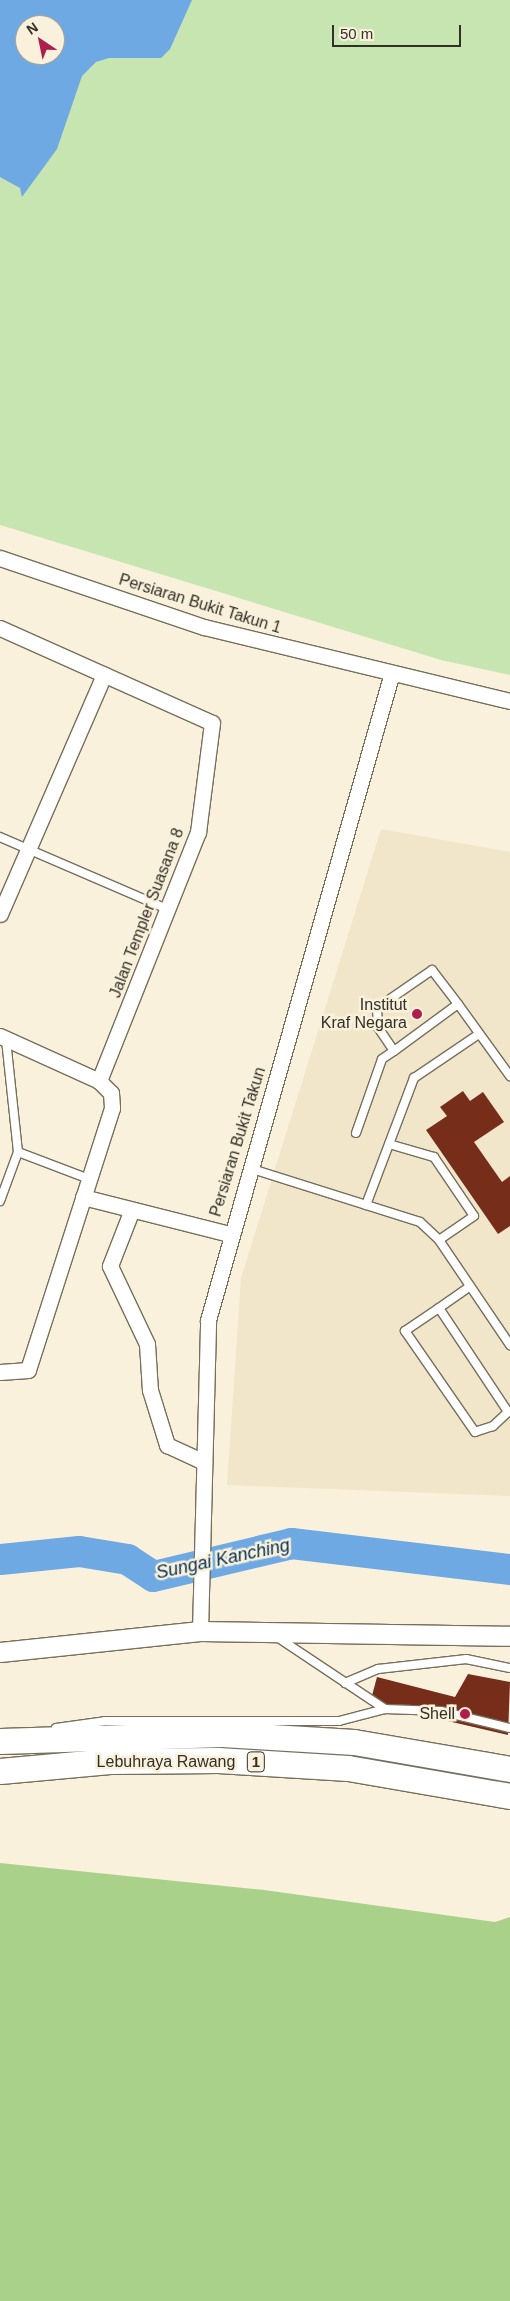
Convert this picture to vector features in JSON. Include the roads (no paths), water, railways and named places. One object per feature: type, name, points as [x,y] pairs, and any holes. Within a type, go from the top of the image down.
[{"type":"highway","name":"Lebuhraya Rawang","points":[[0,1739],[231,1735],[354,1742],[510,1769]]},
{"type":"highway","name":"Lebuhraya Rawang","points":[[0,1771],[110,1761],[218,1760],[348,1768],[510,1796]]},
{"type":"street","name":"Persiaran Bukit Takun 1","points":[[0,558],[204,627],[391,676],[510,701]]},
{"type":"street","points":[[0,628],[104,675],[0,914]]},
{"type":"street","name":"Jalan Templer Suasana 8","points":[[100,1081],[198,832],[212,723],[104,675]]},
{"type":"street","name":"Persiaran Bukit Takun","points":[[200,1631],[201,1517],[208,1320],[229,1234],[250,1168],[391,676]]},
{"type":"street","points":[[0,1372],[28,1370],[112,1108],[110,1093],[100,1081],[3,1038]]},
{"type":"street","points":[[83,1197],[131,1212],[229,1234]]},
{"type":"street","points":[[131,1212],[110,1266],[147,1344],[150,1390],[167,1446],[204,1462]]},
{"type":"street","points":[[0,1652],[200,1631],[510,1636]]},
{"type":"lane","points":[[0,837],[167,909]]},
{"type":"lane","points":[[394,1051],[378,1027],[377,1008],[432,970],[510,1076]]},
{"type":"lane","points":[[356,1133],[382,1059],[458,1004]]},
{"type":"lane","points":[[366,1205],[414,1078],[479,1034]]},
{"type":"lane","points":[[0,1201],[18,1152],[3,1038]]},
{"type":"lane","points":[[389,1144],[434,1158],[474,1216],[439,1240]]},
{"type":"lane","points":[[18,1152],[89,1179]]},
{"type":"lane","points":[[250,1168],[420,1222],[439,1240],[510,1345]]},
{"type":"lane","points":[[439,1308],[508,1412],[493,1426],[475,1432],[405,1331],[470,1286]]},
{"type":"lane","points":[[271,1633],[384,1709]]},
{"type":"lane","points":[[345,1683],[378,1669],[466,1659],[510,1668]]},
{"type":"lane","points":[[0,1739],[106,1721],[339,1720],[384,1709],[440,1711],[510,1728]]},
{"type":"water","points":[[0,0],[192,0],[170,49],[161,58],[109,58],[96,62],[82,76],[57,149],[22,197],[20,188],[0,177]]},
{"type":"waterway","name":"Sungai Kanching","points":[[0,1559],[79,1551],[127,1559],[153,1576],[291,1543],[510,1569]]},
{"type":"place","name":"Institut Kraf Negara","points":[[417,1014]]},
{"type":"place","name":"Shell","points":[[465,1714]]}]
